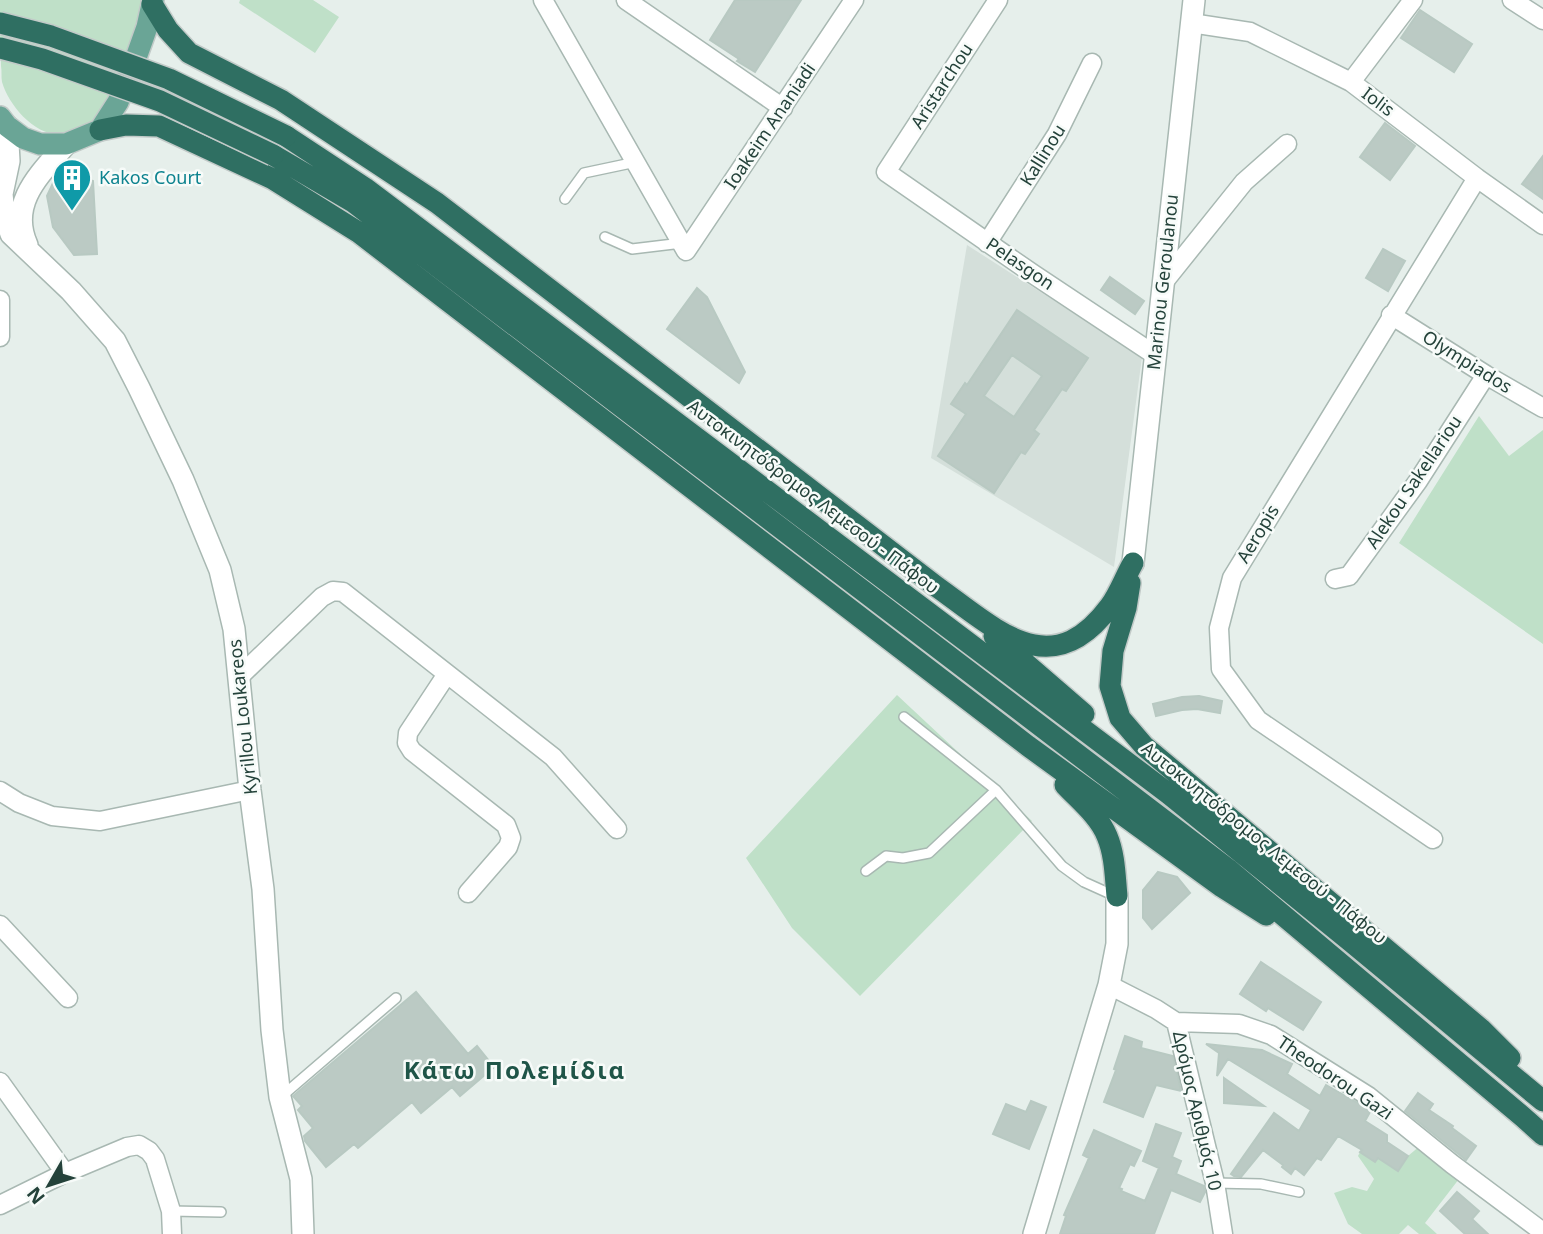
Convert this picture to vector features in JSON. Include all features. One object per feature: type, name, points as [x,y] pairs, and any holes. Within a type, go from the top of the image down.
[{"type":"highway","points":[[153,2],[168,30],[189,52],[281,100],[437,203],[937,587],[1005,636],[1037,647],[1063,646],[1091,629],[1111,604],[1133,563]]},
{"type":"highway","name":"Αυτοκινητόδρομος Λεμεσού - Πάφου","points":[[0,23],[51,36],[169,79],[286,136],[365,188],[1170,794],[1543,1101]]},
{"type":"highway","points":[[0,48],[42,59],[160,101],[273,155],[353,202],[1228,869],[1523,1116],[1543,1136]]},
{"type":"highway","points":[[100,130],[127,125],[159,126],[273,179],[358,232],[1028,746],[1222,887],[1339,961]]},
{"type":"highway","points":[[1133,563],[1126,608],[1113,651],[1110,686],[1120,718],[1144,746],[1481,1029],[1543,1093]]},
{"type":"highway","points":[[937,587],[1073,704],[1170,794]]},
{"type":"highway","points":[[1028,746],[1093,815],[1107,835],[1114,861],[1117,896]]},
{"type":"main road","points":[[4,121],[23,138],[40,144],[66,144],[100,130],[118,102],[140,46],[153,2]]},
{"type":"street","points":[[543,0],[684,247]]},
{"type":"street","points":[[626,0],[783,108]]},
{"type":"street","name":"Aristarchou","points":[[886,172],[998,0]]},
{"type":"street","name":"Marinou Geroulanou","points":[[1133,563],[1194,0]]},
{"type":"street","points":[[1351,82],[1413,0]]},
{"type":"street","points":[[1512,0],[1543,20]]},
{"type":"street","name":"Ioakeim Ananiadi","points":[[684,247],[783,108],[848,2]]},
{"type":"street","name":"Iolis","points":[[1191,23],[1251,33],[1351,82],[1543,225]]},
{"type":"street","name":"Kallinou","points":[[987,243],[1057,134],[1092,63]]},
{"type":"street","name":"Kyrillou Loukareos","points":[[4,121],[9,160],[2,194],[4,213],[11,234],[71,291],[115,341],[183,480],[220,570],[234,629],[263,889],[272,1030],[280,1097],[301,1179],[303,1234]]},
{"type":"street","points":[[31,254],[22,232],[21,211],[35,179],[66,144]]},
{"type":"street","points":[[1163,283],[1244,182],[1287,144]]},
{"type":"street","name":"Pelasgon","points":[[886,172],[1154,355]]},
{"type":"street","name":"Aeropis","points":[[1433,839],[1258,720],[1221,669],[1219,628],[1231,578],[1477,178]]},
{"type":"street","points":[[0,300],[0,337]]},
{"type":"street","name":"Olympiados","points":[[1391,315],[1543,408]]},
{"type":"street","name":"Alekou Sakellariou","points":[[1335,579],[1349,576],[1418,481],[1486,375]]},
{"type":"street","points":[[239,677],[322,597],[332,591],[343,592],[553,757],[618,829]]},
{"type":"street","points":[[447,674],[408,733],[408,743],[412,751],[506,825],[511,838],[508,847],[468,893]]},
{"type":"street","points":[[0,792],[52,816],[100,821],[250,790]]},
{"type":"street","points":[[1034,1234],[1109,985],[1117,944],[1117,896]]},
{"type":"street","points":[[0,925],[68,998]]},
{"type":"street","name":"Δρόμος Αριθμός 10","points":[[1109,985],[1175,1022],[1215,1183],[1223,1234]]},
{"type":"street","name":"Theodorou Gazi","points":[[1175,1022],[1239,1024],[1271,1035],[1368,1096],[1452,1164],[1543,1232]]},
{"type":"street","points":[[0,1082],[65,1173]]},
{"type":"street","points":[[0,1205],[65,1173],[127,1147],[139,1145],[155,1159],[171,1212],[172,1234]]},
{"type":"lane","points":[[565,199],[584,173],[636,162]]},
{"type":"lane","points":[[606,237],[632,249],[684,247]]},
{"type":"lane","points":[[904,717],[996,790],[1062,866],[1084,882],[1117,896]]},
{"type":"lane","points":[[866,871],[886,856],[903,858],[929,853],[996,790]]},
{"type":"lane","points":[[280,1097],[396,998]]},
{"type":"lane","points":[[1215,1183],[1261,1184],[1299,1192]]},
{"type":"lane","points":[[171,1212],[221,1212]]},
{"type":"shaded area","points":[[967,245],[1142,357],[1114,567],[931,458]]},
{"type":"green space","points":[[0,0],[148,0],[100,119],[69,133],[55,134],[35,126],[18,110],[2,82]]},
{"type":"green space","points":[[240,0],[313,0],[339,17],[315,53],[239,3]]},
{"type":"green space","points":[[1479,416],[1509,456],[1543,430],[1543,644],[1399,543]]},
{"type":"green space","points":[[897,695],[1032,821],[860,996],[792,928],[746,858]]},
{"type":"green space","points":[[1421,1145],[1459,1179],[1425,1223],[1437,1234],[1419,1234],[1408,1225],[1399,1234],[1362,1234],[1348,1224],[1334,1193],[1352,1187],[1367,1191],[1374,1179],[1358,1156],[1360,1152],[1375,1162],[1378,1158],[1398,1171],[1408,1156]]},
{"type":"building","points":[[735,0],[801,0],[755,72],[710,40]]},
{"type":"building","points":[[1420,10],[1472,44],[1454,72],[1401,38]]},
{"type":"building","points":[[1385,123],[1415,146],[1390,180],[1360,157]]},
{"type":"building","points":[[1543,156],[1543,199],[1522,184]]},
{"type":"building","name":"Kakos Court","points":[[67,177],[93,181],[97,254],[74,255],[53,227],[47,196],[53,183]]},
{"type":"building","points":[[1383,249],[1405,261],[1388,291],[1366,278]]},
{"type":"building","points":[[1110,277],[1144,301],[1135,314],[1101,290]]},
{"type":"building","points":[[697,288],[707,297],[745,372],[739,383],[667,329]]},
{"type":"building","points":[[1017,310],[1088,358],[1066,391],[1062,389],[1034,430],[1039,434],[1025,454],[1021,452],[994,493],[938,456],[966,414],[951,404],[965,383],[967,385]],"holes":[[[1012,355],[1042,376],[1014,417],[984,396]]]},
{"type":"building","points":[[1199,696],[1222,701],[1220,713],[1197,709],[1156,716],[1153,704]]},
{"type":"building","points":[[1158,872],[1177,877],[1190,893],[1152,929],[1143,918],[1143,890]]},
{"type":"building","points":[[1261,962],[1321,1002],[1303,1030],[1240,994]]},
{"type":"building","points":[[416,992],[468,1054],[477,1046],[494,1067],[460,1096],[452,1087],[421,1113],[412,1102],[358,1148],[354,1144],[326,1167],[305,1141],[304,1136],[313,1128],[298,1110],[302,1106],[293,1096]]},
{"type":"building","points":[[1125,1036],[1142,1042],[1141,1048],[1173,1056],[1181,1091],[1156,1085],[1143,1117],[1104,1102]]},
{"type":"building","points":[[1206,1044],[1262,1050],[1292,1064],[1287,1074],[1320,1096],[1326,1085],[1363,1106],[1370,1112],[1365,1121],[1387,1135],[1387,1142],[1408,1156],[1398,1171],[1378,1158],[1375,1162],[1360,1152],[1362,1150],[1338,1136],[1321,1160],[1317,1158],[1304,1175],[1295,1168],[1291,1174],[1263,1150],[1241,1177],[1234,1176],[1231,1174],[1274,1113],[1299,1131],[1311,1110],[1228,1059],[1217,1076],[1219,1053]]},
{"type":"building","points":[[1224,1078],[1264,1106],[1224,1103]]},
{"type":"building","points":[[1418,1093],[1433,1104],[1429,1110],[1476,1146],[1466,1160],[1405,1111]]},
{"type":"building","points":[[1031,1101],[1046,1107],[1029,1149],[993,1134],[1006,1104],[1026,1112]]},
{"type":"building","points":[[1156,1124],[1181,1133],[1172,1157],[1181,1161],[1176,1174],[1204,1186],[1205,1192],[1200,1202],[1171,1190],[1154,1234],[1060,1234],[1066,1216],[1064,1215],[1089,1158],[1083,1155],[1094,1130],[1141,1151],[1134,1166],[1130,1164],[1119,1188],[1145,1201],[1159,1168],[1143,1161]]},
{"type":"building","points":[[1457,1192],[1479,1211],[1472,1219],[1488,1234],[1465,1234],[1440,1211]]},
{"type":"place","name":"Kakos Court","points":[[72,212]]},
{"type":"district","name":"Κάτω Πολεμίδια","points":[[515,1071]]}]
